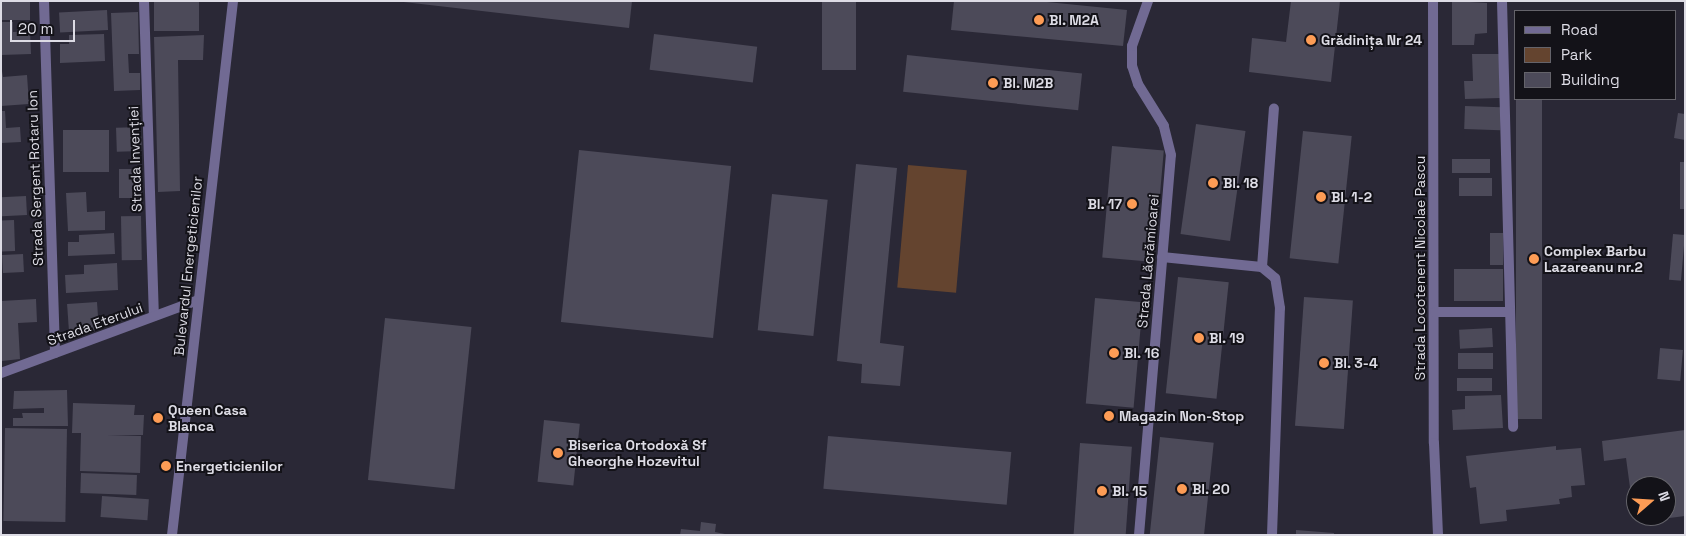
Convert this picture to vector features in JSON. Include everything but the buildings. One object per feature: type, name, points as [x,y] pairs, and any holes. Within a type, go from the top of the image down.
[{"type":"street","name":"Strada Sergent Rotaru Ion","points":[[44,1],[55,353]]},
{"type":"street","name":"Strada Invenției","points":[[144,1],[154,316]]},
{"type":"street","name":"Bulevardul Energeticienilor","points":[[172,535],[233,1]]},
{"type":"street","name":"Strada Lăcrămioarei","points":[[1139,535],[1171,155],[1170,140],[1138,84],[1132,66],[1132,46],[1148,1]]},
{"type":"street","name":"Strada Locotenent Nicolae Pascu","points":[[1433,1],[1434,443],[1438,535]]},
{"type":"street","points":[[1502,1],[1513,427]]},
{"type":"street","points":[[1262,266],[1274,108]]},
{"type":"street","points":[[1162,257],[1262,266],[1275,278],[1280,308],[1272,535]]},
{"type":"street","name":"Strada Eterului","points":[[1,373],[198,300]]},
{"type":"street","points":[[1435,312],[1510,312]]},
{"type":"green space","points":[[908,165],[967,170],[956,293],[897,288]]},
{"type":"place","name":"Bl. M2A","points":[[1039,20]]},
{"type":"place","name":"Grădinița Nr 24","points":[[1311,40]]},
{"type":"place","name":"Bl. M2B","points":[[993,83]]},
{"type":"place","name":"Bl. 18","points":[[1213,183]]},
{"type":"place","name":"Bl. 1-2","points":[[1321,197]]},
{"type":"place","name":"Bl. 17","points":[[1132,204]]},
{"type":"place","name":"Complex Barbu Lazareanu nr.2","points":[[1534,259]]},
{"type":"place","name":"Bl. 19","points":[[1199,338]]},
{"type":"place","name":"Bl. 16","points":[[1114,353]]},
{"type":"place","name":"Bl. 3-4","points":[[1324,363]]},
{"type":"place","name":"Magazin Non-Stop","points":[[1109,416]]},
{"type":"place","name":"Queen Casa Blanca","points":[[158,418]]},
{"type":"place","name":"Biserica Ortodoxă Sf Gheorghe Hozevitul","points":[[558,453]]},
{"type":"place","name":"Energeticienilor","points":[[166,466]]},
{"type":"place","name":"Bl. 20","points":[[1182,489]]},
{"type":"place","name":"Bl. 15","points":[[1102,491]]}]
